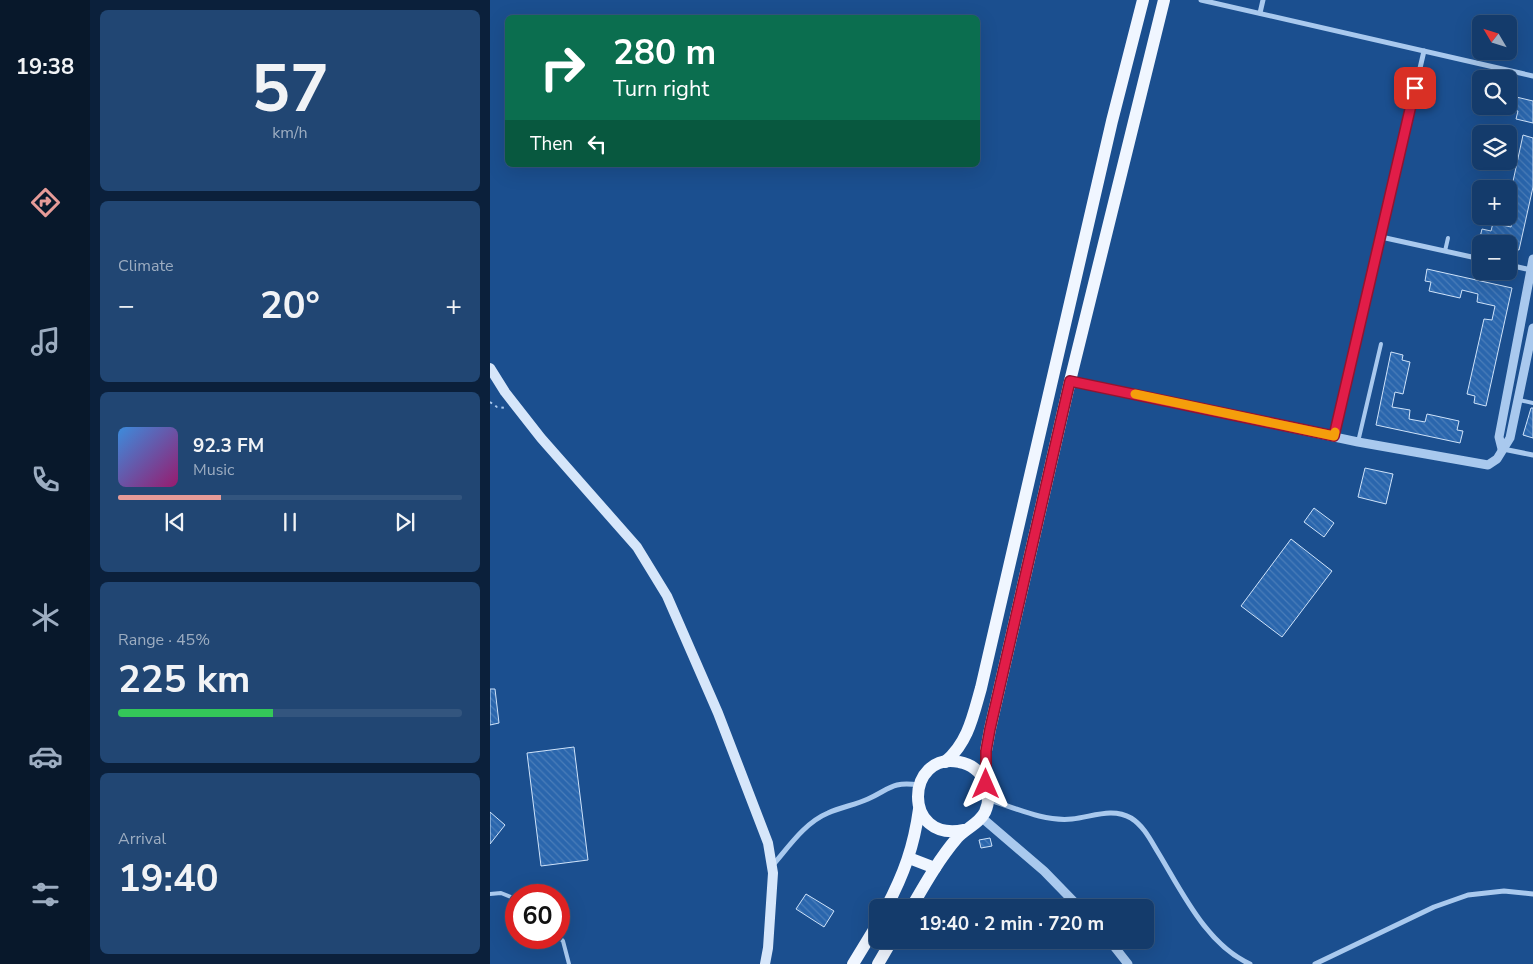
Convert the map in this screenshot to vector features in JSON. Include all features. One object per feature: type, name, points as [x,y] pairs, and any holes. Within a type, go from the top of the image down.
[{"type":"main road","points":[[945,762],[958,749],[968,733],[982,688],[1097,188],[1143,0]]},
{"type":"main road","points":[[986,784],[974,768],[965,763],[945,762],[932,768],[922,778],[917,801],[919,809],[930,824],[946,832],[964,830],[974,825],[982,817],[986,809],[988,800],[986,751],[990,729],[1070,381],[1164,0]]},
{"type":"main road","points":[[490,368],[541,438],[637,548],[667,596],[722,721],[768,843],[773,873],[768,948],[764,964]]},
{"type":"main road","points":[[971,725],[990,729]]},
{"type":"main road","points":[[891,899],[909,858],[919,809]]},
{"type":"main road","points":[[916,899],[935,868],[964,830]]},
{"type":"main road","points":[[909,858],[935,868]]},
{"type":"main road","points":[[853,964],[869,938]]},
{"type":"main road","points":[[878,964],[887,949]]},
{"type":"street","points":[[1201,0],[1533,76]]},
{"type":"street","points":[[1260,13],[1263,0]]},
{"type":"street","points":[[1334,436],[1424,51]]},
{"type":"street","points":[[1382,237],[1472,257]]},
{"type":"street","points":[[1502,448],[1498,437],[1533,258]]},
{"type":"street","points":[[1517,267],[1530,270]]},
{"type":"street","points":[[1070,381],[1358,442],[1488,465],[1497,459],[1502,448],[1510,438],[1533,328]]},
{"type":"street","points":[[1502,448],[1533,455]]},
{"type":"street","points":[[772,867],[808,826],[827,813],[860,802],[897,784],[919,785]]},
{"type":"street","points":[[988,800],[1055,819],[1072,819],[1116,812],[1132,819],[1145,831],[1195,915],[1219,942],[1241,960],[1250,964]]},
{"type":"street","points":[[982,817],[1044,871],[1071,899]]},
{"type":"street","points":[[1315,964],[1434,907],[1468,895],[1504,891],[1533,894]]},
{"type":"street","points":[[1116,949],[1128,964]]},
{"type":"lane","points":[[1445,251],[1448,238]]},
{"type":"lane","points":[[1358,442],[1381,344]]},
{"type":"lane","points":[[1517,400],[1533,403]]},
{"type":"lane","points":[[490,894],[500,893],[505,895]]},
{"type":"lane","points":[[566,949],[569,964]]},
{"type":"path","points":[[490,402],[504,409],[514,403]]},
{"type":"building","points":[[1517,97],[1533,101],[1533,123],[1516,119],[1518,111]]},
{"type":"building","points":[[1523,135],[1533,138],[1533,187],[1519,250],[1517,250],[1517,235],[1480,235],[1482,229],[1491,231],[1492,225],[1511,227],[1511,225],[1517,225],[1517,180],[1513,180],[1517,170]]},
{"type":"building","points":[[1427,269],[1512,288],[1486,406],[1474,403],[1475,396],[1467,394],[1484,319],[1492,320],[1495,306],[1477,302],[1478,294],[1462,290],[1460,298],[1429,291],[1431,282],[1425,281]]},
{"type":"building","points":[[1391,352],[1403,355],[1402,360],[1410,362],[1403,394],[1395,392],[1392,407],[1410,410],[1409,419],[1425,422],[1427,414],[1459,421],[1457,430],[1463,431],[1460,443],[1376,425]]},
{"type":"building","points":[[1531,408],[1533,408],[1533,438],[1523,435]]},
{"type":"building","points":[[1365,468],[1393,474],[1386,504],[1358,497]]},
{"type":"building","points":[[1314,508],[1334,523],[1324,537],[1304,522]]},
{"type":"building","points":[[1291,539],[1332,571],[1282,637],[1241,606]]},
{"type":"building","points":[[490,689],[495,689],[499,723],[490,725]]},
{"type":"building","points":[[574,747],[588,860],[541,866],[527,753]]},
{"type":"building","points":[[490,812],[505,825],[490,844]]},
{"type":"building","points":[[990,838],[992,846],[981,848],[979,840]]},
{"type":"building","points":[[806,894],[834,911],[824,927],[796,909]]},
{"type":"slow traffic","points":[[1135,394],[1334,436],[1335,432]]},
{"type":"route","points":[[986,784],[986,751],[990,729],[1070,381],[1334,436],[1382,237],[1415,88]]}]
